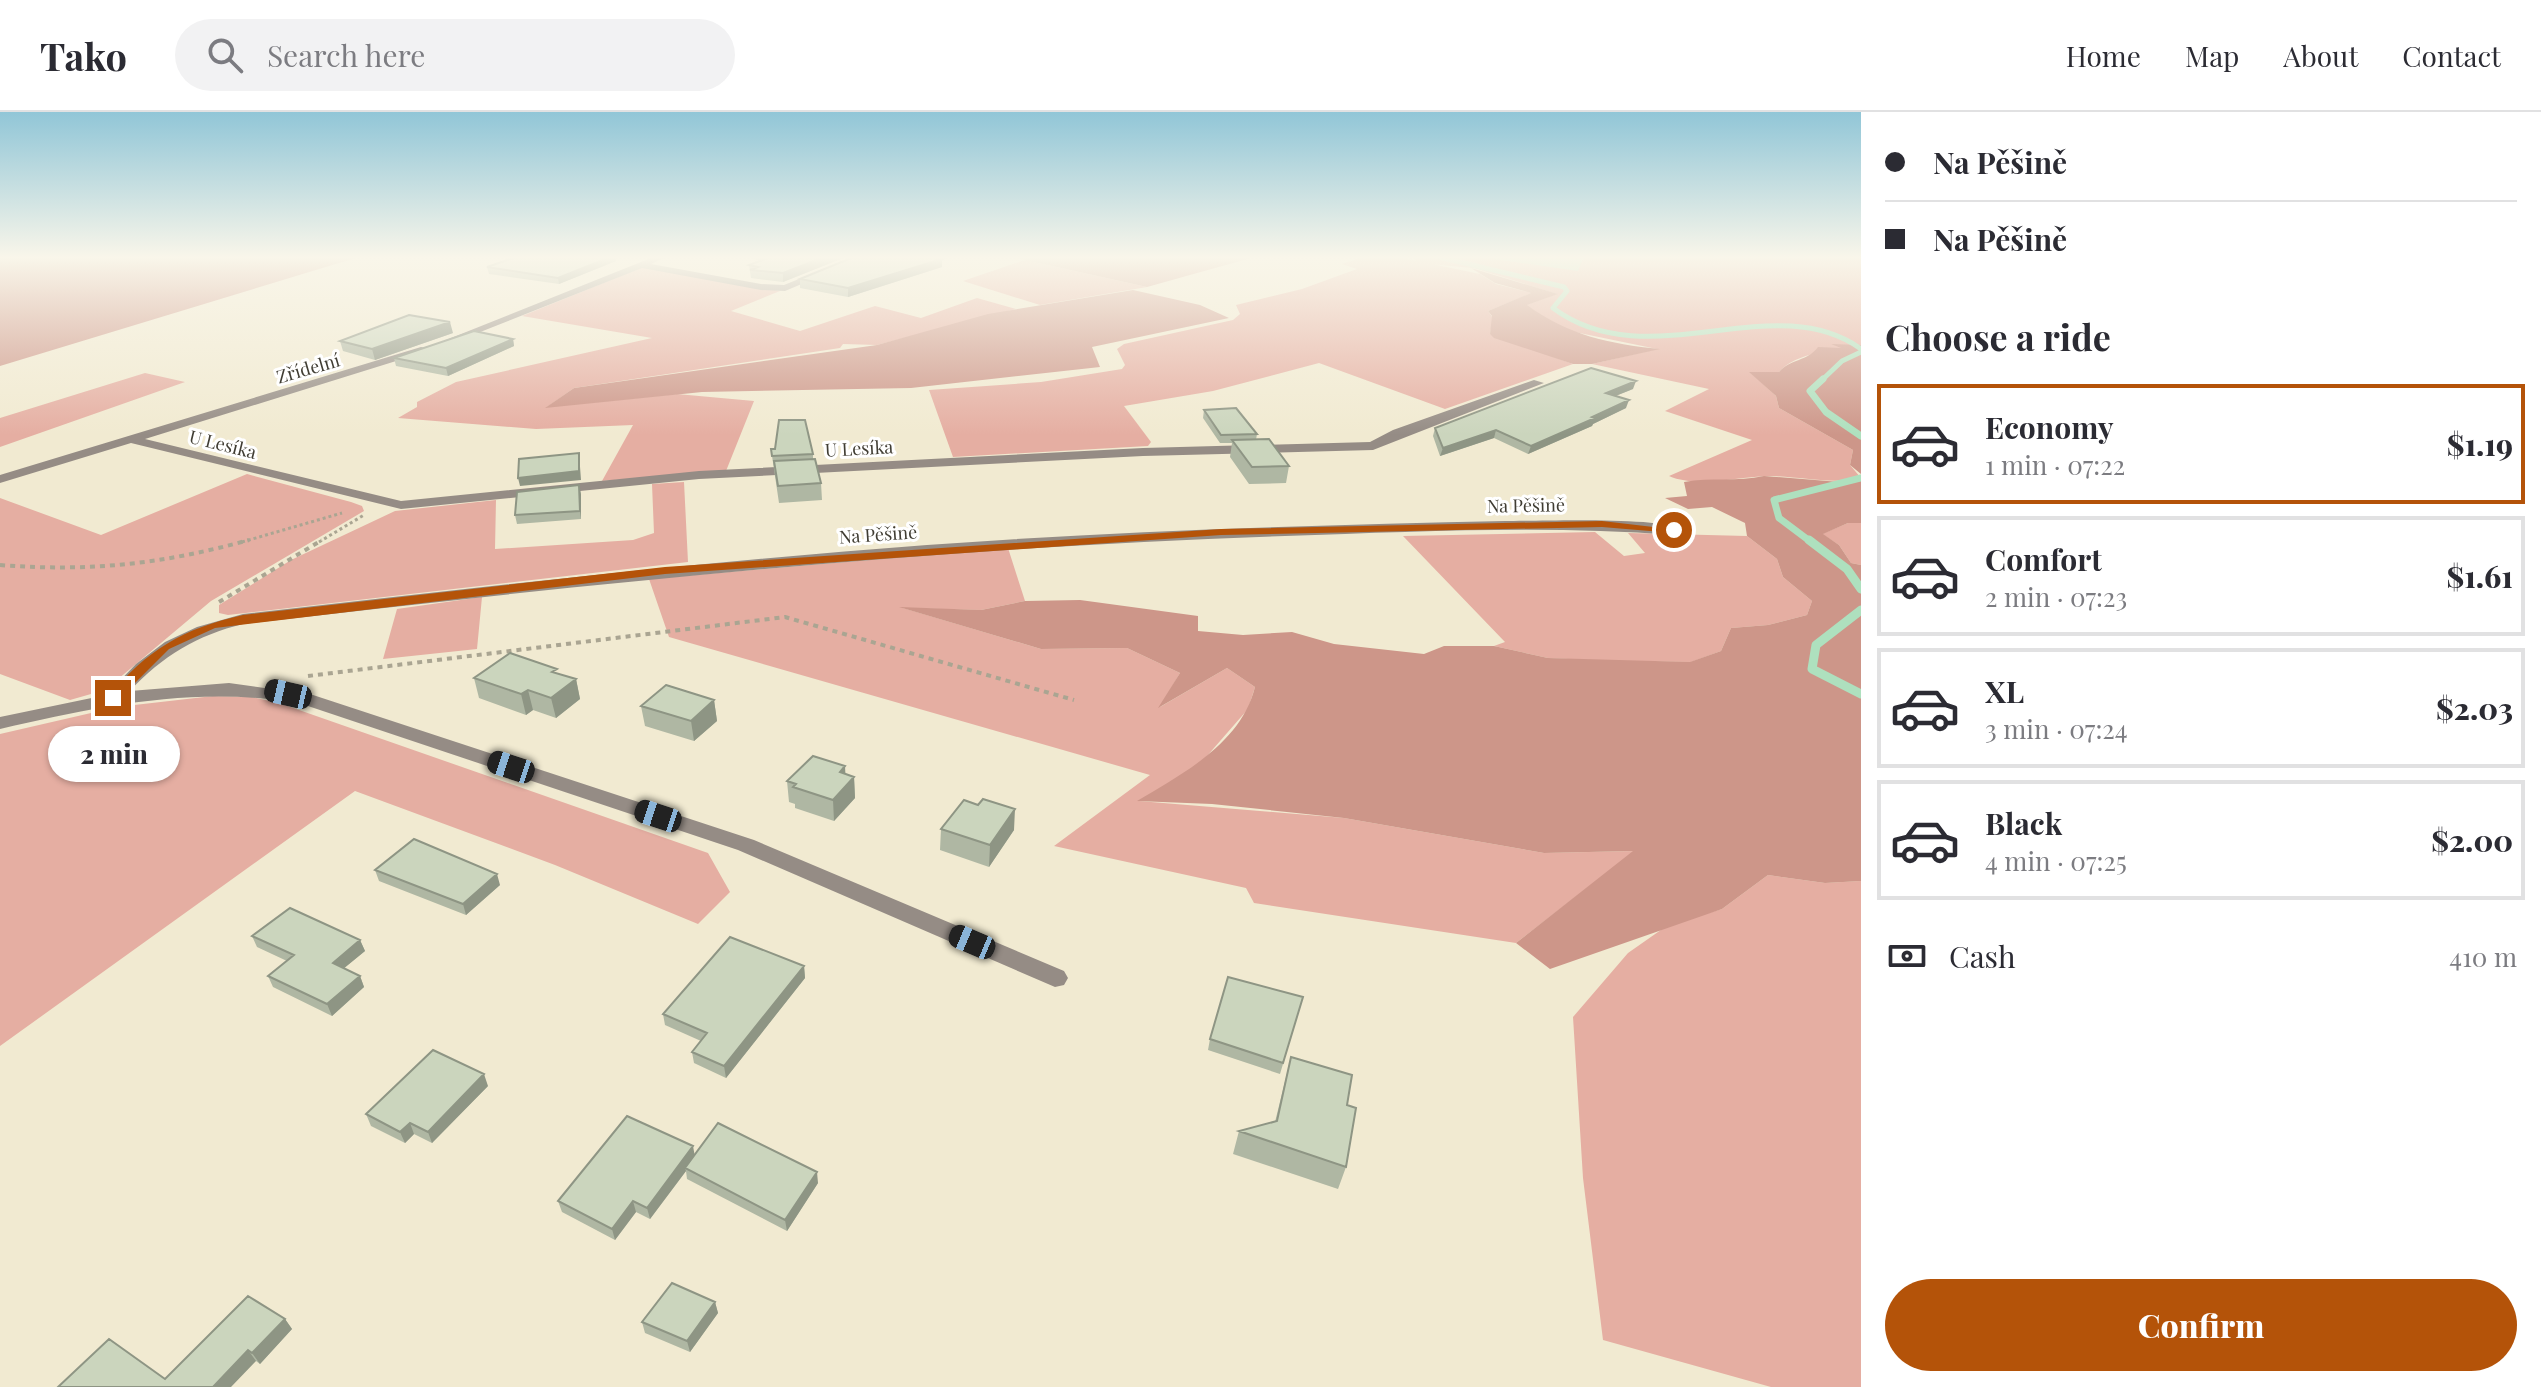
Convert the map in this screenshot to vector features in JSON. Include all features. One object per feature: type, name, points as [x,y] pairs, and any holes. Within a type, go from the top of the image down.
[{"type":"street","points":[[444,342],[511,316]]},
{"type":"street","name":"Zřídelní","points":[[0,479],[430,347]]},
{"type":"street","name":"U Lesíka","points":[[131,439],[380,502],[444,502],[699,475],[815,468],[1172,451],[1373,446],[1398,433],[1538,383]]},
{"type":"street","name":"Na Pěšině","points":[[113,698],[165,647],[212,625],[665,570],[1221,532],[1602,524],[1674,530]]},
{"type":"street","points":[[0,723],[113,698],[227,686],[269,690],[306,699],[746,845],[1055,978]]},
{"type":"path","points":[[0,565],[55,570],[112,568],[210,549],[380,502]]},
{"type":"path","points":[[218,603],[380,502]]},
{"type":"path","points":[[305,676],[785,617],[1074,700]]},
{"type":"shaded area","points":[[0,316],[166,316],[0,366]]},
{"type":"shaded area","points":[[522,316],[747,316],[800,331],[846,316],[921,318],[991,316],[877,345],[843,344],[840,348],[574,388],[547,407],[677,394],[754,401],[726,471],[602,481],[633,425],[536,429],[398,418],[417,407],[417,402],[456,382],[652,338]]},
{"type":"shaded area","points":[[983,316],[1223,316],[1229,318],[1092,347],[1100,367],[911,388],[702,392],[545,408],[574,388],[877,345]]},
{"type":"shaded area","points":[[1238,316],[1491,316],[1490,334],[1573,364],[1445,409],[1319,363],[1213,391],[1124,406],[1151,442],[1148,446],[953,457],[929,390],[1041,382],[1122,369],[1125,365],[1117,349],[1124,344],[1233,320]]},
{"type":"shaded area","points":[[1492,316],[1543,316],[1574,331],[1606,341],[1660,349],[1592,364],[1573,364],[1494,338],[1490,334]]},
{"type":"shaded area","points":[[1541,316],[1861,316],[1861,345],[1806,356],[1786,365],[1779,372],[1750,372],[1776,396],[1779,408],[1853,450],[1850,465],[1861,478],[1826,480],[1767,476],[1704,482],[1669,476],[1752,440],[1665,411],[1709,389],[1592,364],[1657,349],[1560,329]]},
{"type":"shaded area","points":[[1831,344],[1861,345],[1861,474],[1850,465],[1853,450],[1779,408],[1776,396],[1749,372],[1779,372],[1818,347],[1841,348]]},
{"type":"shaded area","points":[[145,373],[185,382],[0,447],[0,418]]},
{"type":"shaded area","points":[[247,474],[351,502],[362,506],[364,511],[211,601],[105,690],[70,700],[0,674],[0,498],[101,535]]},
{"type":"shaded area","points":[[1764,476],[1852,483],[1861,478],[1861,523],[1848,523],[1823,534],[1839,545],[1851,563],[1861,565],[1861,881],[1825,883],[1768,875],[1722,909],[1550,969],[1516,943],[1633,851],[1544,853],[1344,818],[1212,804],[1137,801],[1191,767],[1224,740],[1248,707],[1255,687],[1227,668],[1158,708],[1180,673],[1127,648],[1041,649],[899,607],[981,610],[1025,601],[1080,600],[1198,616],[1198,631],[1243,635],[1292,632],[1334,644],[1424,654],[1444,646],[1494,646],[1548,658],[1690,662],[1721,651],[1731,628],[1768,625],[1807,615],[1812,601],[1783,577],[1777,559],[1747,536],[1745,523],[1712,507],[1688,509],[1665,498],[1687,496],[1684,482]]},
{"type":"shaded area","points":[[684,482],[688,562],[228,615],[219,613],[219,605],[291,560],[395,511],[496,500],[495,549],[633,540],[654,533],[652,484]]},
{"type":"shaded area","points":[[1848,523],[1861,523],[1861,565],[1851,563],[1839,545],[1822,534]]},
{"type":"shaded area","points":[[1595,532],[1624,556],[1645,553],[1628,533],[1747,536],[1777,559],[1783,577],[1812,601],[1807,615],[1768,625],[1731,628],[1721,651],[1691,662],[1548,658],[1494,646],[1505,642],[1403,536]]},
{"type":"shaded area","points":[[1008,548],[1025,601],[981,610],[903,608],[1041,649],[1127,648],[1180,673],[1160,707],[1227,668],[1255,687],[1248,709],[1200,764],[1139,801],[1344,818],[1544,853],[1635,851],[1516,943],[1254,903],[1246,888],[1054,846],[1150,775],[669,637],[649,579]]},
{"type":"shaded area","points":[[482,597],[477,649],[383,659],[397,609]]},
{"type":"shaded area","points":[[213,696],[252,697],[279,703],[708,853],[730,892],[698,924],[555,865],[355,791],[0,1046],[0,734],[117,707]]},
{"type":"shaded area","points":[[1768,875],[1825,883],[1861,881],[1861,1387],[1771,1387],[1603,1340],[1583,1178],[1573,1017],[1628,953],[1668,925],[1722,909]]},
{"type":"building","points":[[408,316],[450,322],[372,349],[340,341]]},
{"type":"building","points":[[474,331],[513,339],[446,368],[394,358]]},
{"type":"building","points":[[1591,368],[1636,381],[1606,393],[1629,400],[1531,446],[1496,430],[1443,448],[1435,428]]},
{"type":"building","points":[[1236,408],[1257,434],[1221,435],[1204,410]]},
{"type":"building","points":[[779,420],[805,420],[813,454],[772,456]]},
{"type":"building","points":[[1269,439],[1289,466],[1252,467],[1232,440]]},
{"type":"building","points":[[579,453],[579,471],[518,478],[519,459]]},
{"type":"building","points":[[815,459],[821,483],[778,486],[774,461]]},
{"type":"building","points":[[579,485],[580,511],[515,515],[517,492]]},
{"type":"building","points":[[510,653],[576,679],[551,698],[528,690],[521,694],[474,678]]},
{"type":"building","points":[[666,685],[714,700],[691,721],[641,706]]},
{"type":"building","points":[[813,756],[845,766],[840,772],[854,777],[833,800],[793,787],[796,784],[787,781]]},
{"type":"building","points":[[983,799],[1015,809],[990,845],[941,829],[964,800],[978,805]]},
{"type":"building","points":[[414,839],[497,874],[463,904],[375,870]]},
{"type":"building","points":[[290,908],[360,940],[333,963],[360,976],[327,1004],[268,976],[294,955],[252,936]]},
{"type":"building","points":[[730,937],[804,966],[724,1066],[692,1052],[707,1033],[663,1014]]},
{"type":"building","points":[[1228,977],[1303,997],[1283,1063],[1210,1039]]},
{"type":"building","points":[[433,1050],[484,1074],[428,1132],[410,1123],[400,1132],[366,1114]]},
{"type":"building","points":[[1291,1057],[1352,1075],[1347,1105],[1356,1108],[1346,1167],[1239,1131],[1277,1121]]},
{"type":"building","points":[[627,1116],[693,1146],[647,1208],[633,1201],[612,1229],[558,1201]]},
{"type":"building","points":[[718,1123],[817,1172],[785,1220],[685,1168]]},
{"type":"building","points":[[672,1283],[715,1302],[687,1341],[642,1322]]},
{"type":"building","points":[[248,1296],[285,1319],[252,1353],[248,1350],[213,1387],[58,1387],[109,1339],[165,1379]]},
{"type":"waterway","points":[[1567,316],[1590,328],[1629,336],[1669,336],[1789,326],[1826,332],[1861,349]]},
{"type":"waterway","points":[[1821,381],[1842,361],[1861,352]]},
{"type":"waterway","points":[[1823,379],[1810,391],[1826,412],[1861,436]]},
{"type":"waterway","points":[[1811,542],[1779,518],[1774,500],[1861,478]]},
{"type":"waterway","points":[[1809,540],[1847,569],[1861,589]]},
{"type":"waterway","points":[[1861,610],[1816,645],[1812,669],[1861,694]]},
{"type":"route","points":[[113,698],[165,647],[212,625],[665,570],[1221,532],[1602,524],[1674,530]]}]
